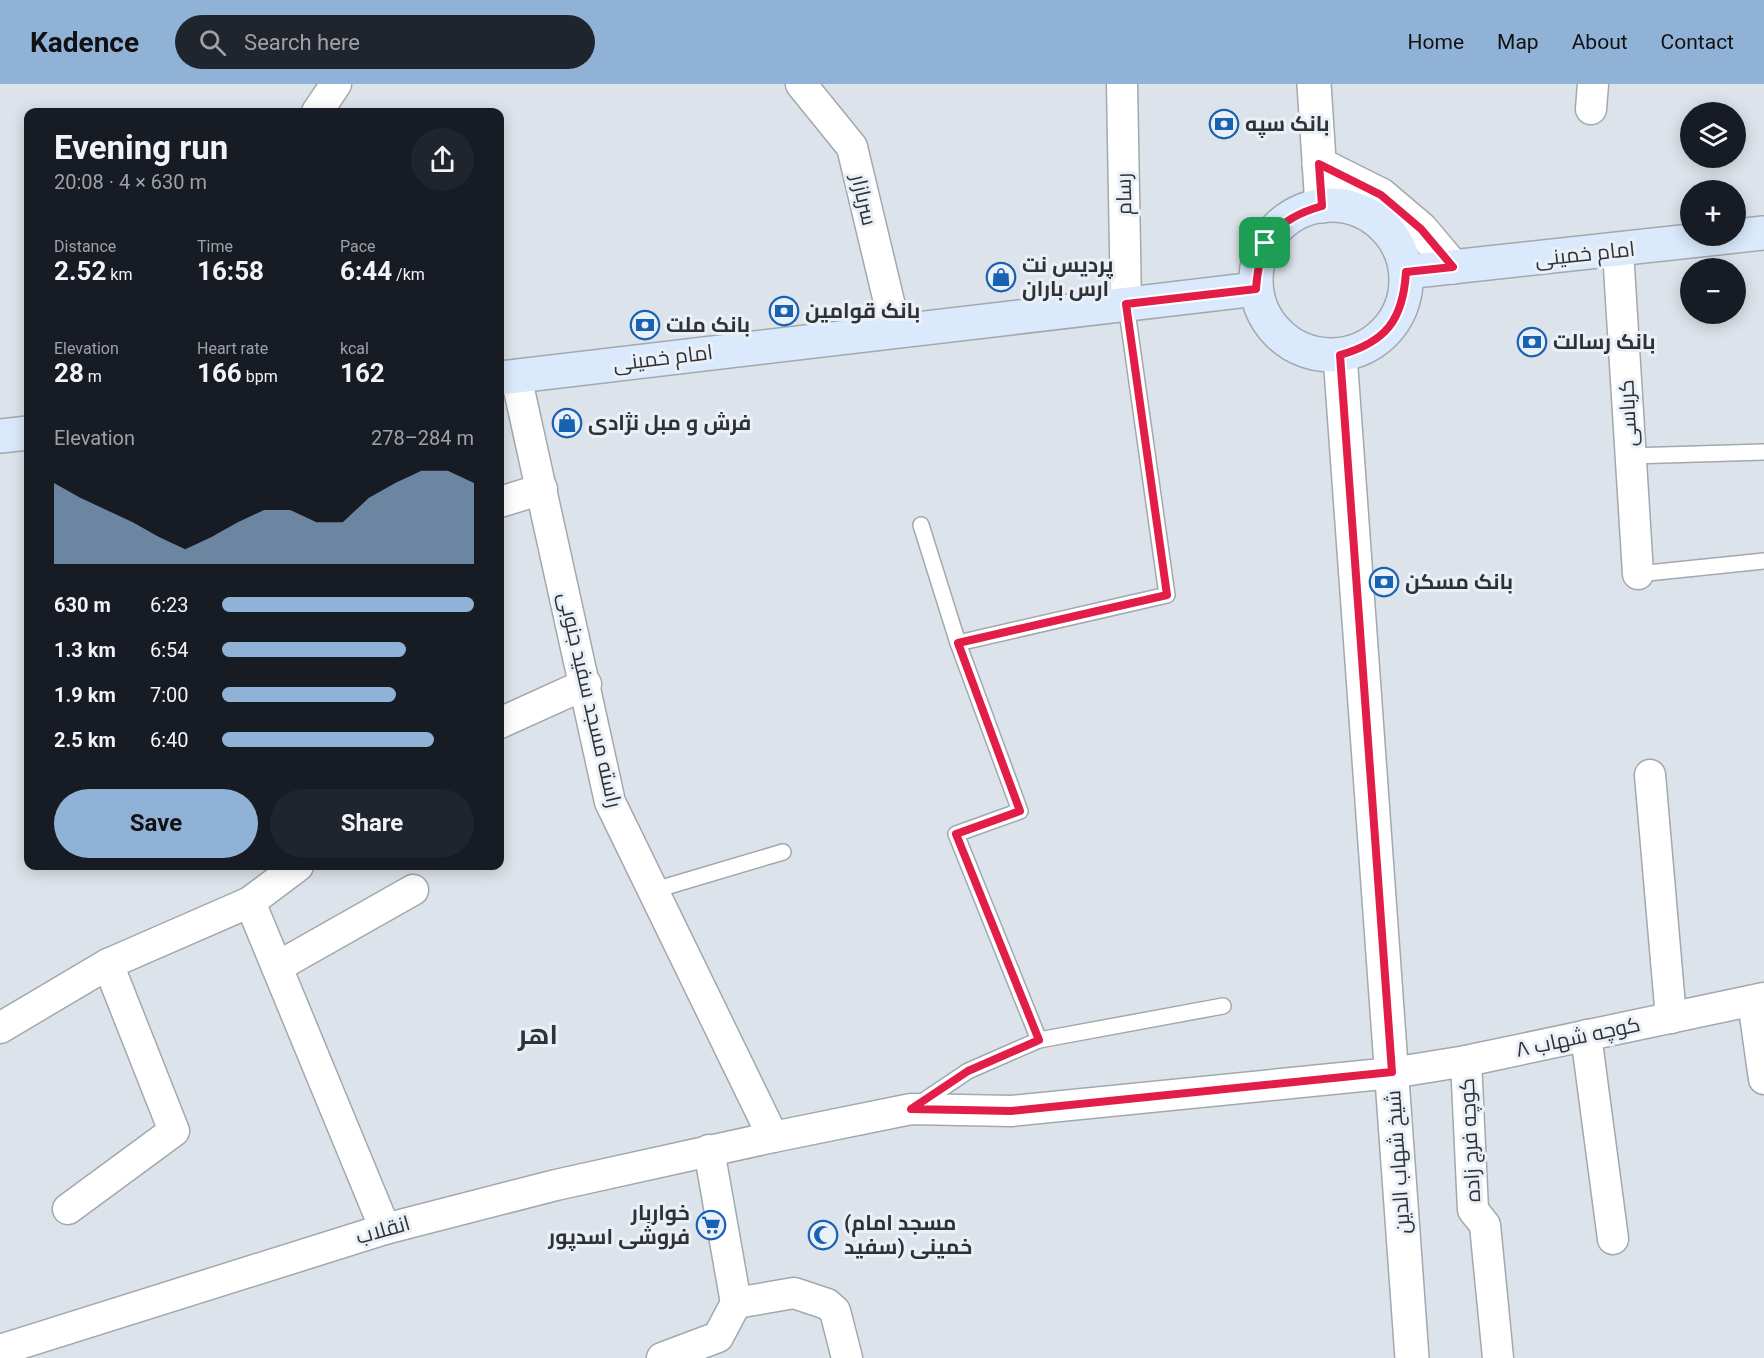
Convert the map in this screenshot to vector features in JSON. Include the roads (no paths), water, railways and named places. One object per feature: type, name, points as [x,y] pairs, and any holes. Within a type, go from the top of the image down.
[{"type":"main road","points":[[1322,206],[1346,206],[1374,220],[1387,230],[1400,249],[1406,272],[1405,295],[1397,317],[1382,336],[1362,348],[1340,355],[1316,354],[1294,345],[1275,331],[1262,311],[1256,289],[1257,266],[1265,243],[1280,225],[1290,218],[1300,212],[1322,206]]},
{"type":"main road","name":"امام خمینی","points":[[1406,272],[1618,251],[1764,233]]},
{"type":"main road","name":"امام خمینی","points":[[508,377],[1256,289]]},
{"type":"main road","points":[[0,436],[24,433]]},
{"type":"street","points":[[320,108],[336,84]]},
{"type":"street","name":"سربازار","points":[[801,84],[852,147],[896,331]]},
{"type":"street","name":"رسام","points":[[1122,84],[1126,304]]},
{"type":"street","points":[[1314,84],[1322,206]]},
{"type":"street","points":[[1319,164],[1381,195],[1421,229],[1453,267]]},
{"type":"street","name":"کرباسی","points":[[1618,251],[1638,574]]},
{"type":"street","name":"شیخ شهاب الدین","points":[[1340,355],[1412,1358]]},
{"type":"street","name":"راسته مسجد سفید جنوبی","points":[[508,377],[542,489],[610,802],[655,890],[773,1137]]},
{"type":"street","points":[[504,501],[542,489]]},
{"type":"street","points":[[504,721],[586,684]]},
{"type":"street","points":[[1650,775],[1671,1017]]},
{"type":"street","points":[[0,1028],[108,964],[250,902],[293,870]]},
{"type":"street","points":[[277,967],[413,890]]},
{"type":"street","points":[[250,902],[385,1229]]},
{"type":"street","points":[[68,1209],[174,1131],[108,964]]},
{"type":"street","points":[[1758,1000],[1764,1079]]},
{"type":"street","name":"کوچه شهاب ۸","points":[[911,1109],[1011,1111],[1392,1072],[1466,1061],[1758,1000]]},
{"type":"street","points":[[1586,1035],[1613,1239]]},
{"type":"street","name":"کوچه فرج زاده","points":[[1466,1061],[1473,1210],[1485,1225],[1498,1358]]},
{"type":"street","name":"انقلاب","points":[[0,1350],[385,1229],[556,1185],[709,1150],[911,1109]]},
{"type":"street","points":[[662,1358],[718,1337],[736,1303],[709,1150]]},
{"type":"street","points":[[736,1303],[794,1293],[827,1304],[835,1311],[847,1358]]},
{"type":"lane","points":[[958,643],[1167,595],[1126,304]]},
{"type":"lane","points":[[1630,456],[1764,452]]},
{"type":"lane","points":[[921,525],[958,643],[1020,811],[956,834],[1039,1040]]},
{"type":"lane","points":[[1638,574],[1764,561]]},
{"type":"lane","points":[[655,890],[783,852]]},
{"type":"lane","points":[[911,1109],[968,1071],[1039,1040],[1223,1006]]},
{"type":"place","name":"بانک سپه","points":[[1224,124]]},
{"type":"place","name":"پردیس نت ارس باران","points":[[1001,277]]},
{"type":"place","name":"بانک قوامین","points":[[784,311]]},
{"type":"place","name":"بانک ملت","points":[[645,325]]},
{"type":"place","name":"بانک رسالت","points":[[1532,342]]},
{"type":"place","name":"فرش و مبل نژادی","points":[[567,423]]},
{"type":"place","name":"بانک مسکن","points":[[1384,582]]},
{"type":"place","name":"خواربار فروشی اسدپور","points":[[711,1225]]},
{"type":"place","name":"(مسجد امام خمینی (سفید","points":[[823,1235]]},
{"type":"district","name":"اهر","points":[[538,1035]]}]
